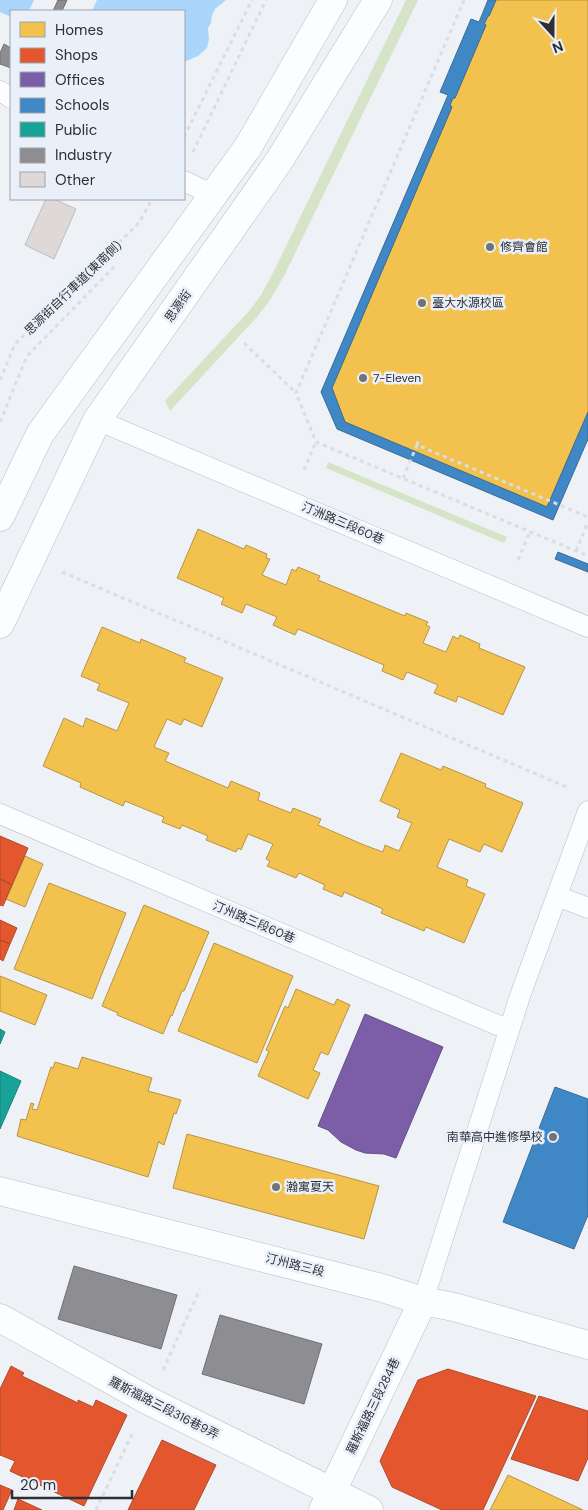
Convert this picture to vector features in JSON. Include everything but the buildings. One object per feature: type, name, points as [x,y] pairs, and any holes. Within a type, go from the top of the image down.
[{"type":"street","points":[[0,516],[40,434],[248,147],[332,0]]},
{"type":"street","name":"思源街","points":[[0,624],[97,420],[280,161],[378,0]]},
{"type":"street","name":"汀州路三段","points":[[0,1191],[382,1288],[423,1301],[454,1307],[588,1345]]},
{"type":"street","name":"羅斯福路三段284巷","points":[[328,1501],[423,1301]]},
{"type":"street","name":"羅斯福路三段316巷9弄","points":[[0,1318],[328,1501],[369,1510]]},
{"type":"lane","points":[[185,181],[213,195]]},
{"type":"lane","name":"汀洲路三段60巷","points":[[97,420],[588,627]]},
{"type":"lane","points":[[423,1301],[509,1030],[588,811]]},
{"type":"lane","name":"汀州路三段60巷","points":[[0,814],[509,1030]]},
{"type":"lane","points":[[557,896],[588,908]]},
{"type":"path","points":[[185,135],[252,0]]},
{"type":"path","points":[[192,153],[266,0]]},
{"type":"path","points":[[296,392],[464,0]]},
{"type":"path","name":"思源街自行車道(東南側)","points":[[0,380],[16,344],[139,223],[151,200]]},
{"type":"path","points":[[0,422],[27,356],[117,265]]},
{"type":"path","points":[[244,343],[296,392],[316,442],[304,470]]},
{"type":"path","points":[[403,478],[420,437]]},
{"type":"path","points":[[316,442],[588,556]]},
{"type":"path","points":[[416,445],[588,517]]},
{"type":"path","points":[[576,551],[588,522]]},
{"type":"path","points":[[518,560],[530,532]]},
{"type":"path","points":[[32,559],[570,789]]},
{"type":"path","points":[[96,1510],[200,1289]]},
{"type":"green space","points":[[406,0],[418,0],[284,276],[270,300],[257,317],[170,411],[165,401],[250,310],[261,295]]},
{"type":"green space","points":[[328,462],[507,537],[504,543],[326,468]]},
{"type":"water","points":[[0,0],[34,0],[29,10],[10,10],[10,17],[0,12]]},
{"type":"water","points":[[97,0],[226,0],[215,9],[212,15],[208,28],[209,39],[207,48],[198,56],[185,62],[185,10],[92,10]]},
{"type":"place","name":"修齊會館","points":[[490,247]]},
{"type":"place","name":"臺大水源校區","points":[[422,303]]},
{"type":"place","name":"7-Eleven","points":[[363,378]]},
{"type":"place","name":"南華高中進修學校","points":[[553,1137]]},
{"type":"place","name":"瀚寓夏天","points":[[276,1187]]}]
